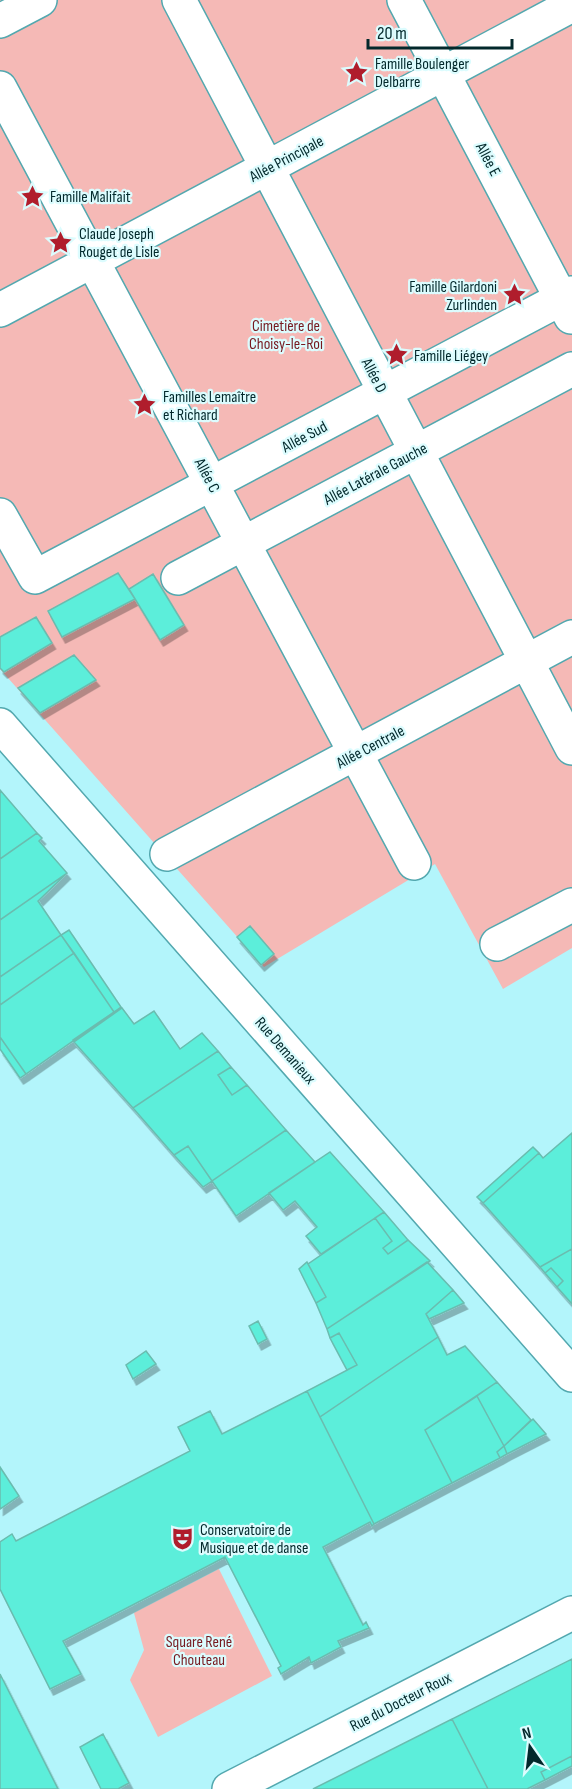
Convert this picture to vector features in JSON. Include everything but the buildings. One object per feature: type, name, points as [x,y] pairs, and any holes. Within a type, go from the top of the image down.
[{"type":"street","points":[[0,21],[40,0]]},
{"type":"street","name":"Allée D","points":[[179,0],[572,748]]},
{"type":"street","name":"Allée E","points":[[404,0],[569,303]]},
{"type":"street","name":"Allée Principale","points":[[0,310],[572,5]]},
{"type":"street","name":"Allée C","points":[[0,88],[414,863]]},
{"type":"street","name":"Allée Sud","points":[[0,515],[35,577],[384,393],[569,303]]},
{"type":"street","name":"Allée Latérale Gauche","points":[[178,578],[572,369]]},
{"type":"street","name":"Allée Centrale","points":[[167,854],[572,637]]},
{"type":"street","name":"Rue Demanieux","points":[[0,725],[572,1375]]},
{"type":"street","points":[[497,944],[572,905]]},
{"type":"street","name":"Rue du Docteur Roux","points":[[229,1789],[572,1613]]},
{"type":"green space","name":"Cimetière de Choisy-le-Roi","points":[[0,0],[572,0],[572,948],[503,989],[435,864],[264,967],[0,669]]},
{"type":"green space","name":"Square René Chouteau","points":[[219,1569],[272,1676],[158,1737],[130,1680],[144,1650],[134,1613]]},
{"type":"place","name":"Famille Boulenger Delbarre","points":[[357,72]]},
{"type":"place","name":"Famille Malifait","points":[[32,196]]},
{"type":"place","name":"Claude Joseph Rouget de Lisle","points":[[61,242]]},
{"type":"place","name":"Famille Gilardoni Zurlinden","points":[[515,295]]},
{"type":"place","name":"Famille Liégey","points":[[396,355]]},
{"type":"place","name":"Familles Lemaître et Richard","points":[[145,405]]},
{"type":"place","name":"Conservatoire de Musique et de danse","points":[[182,1538]]}]
